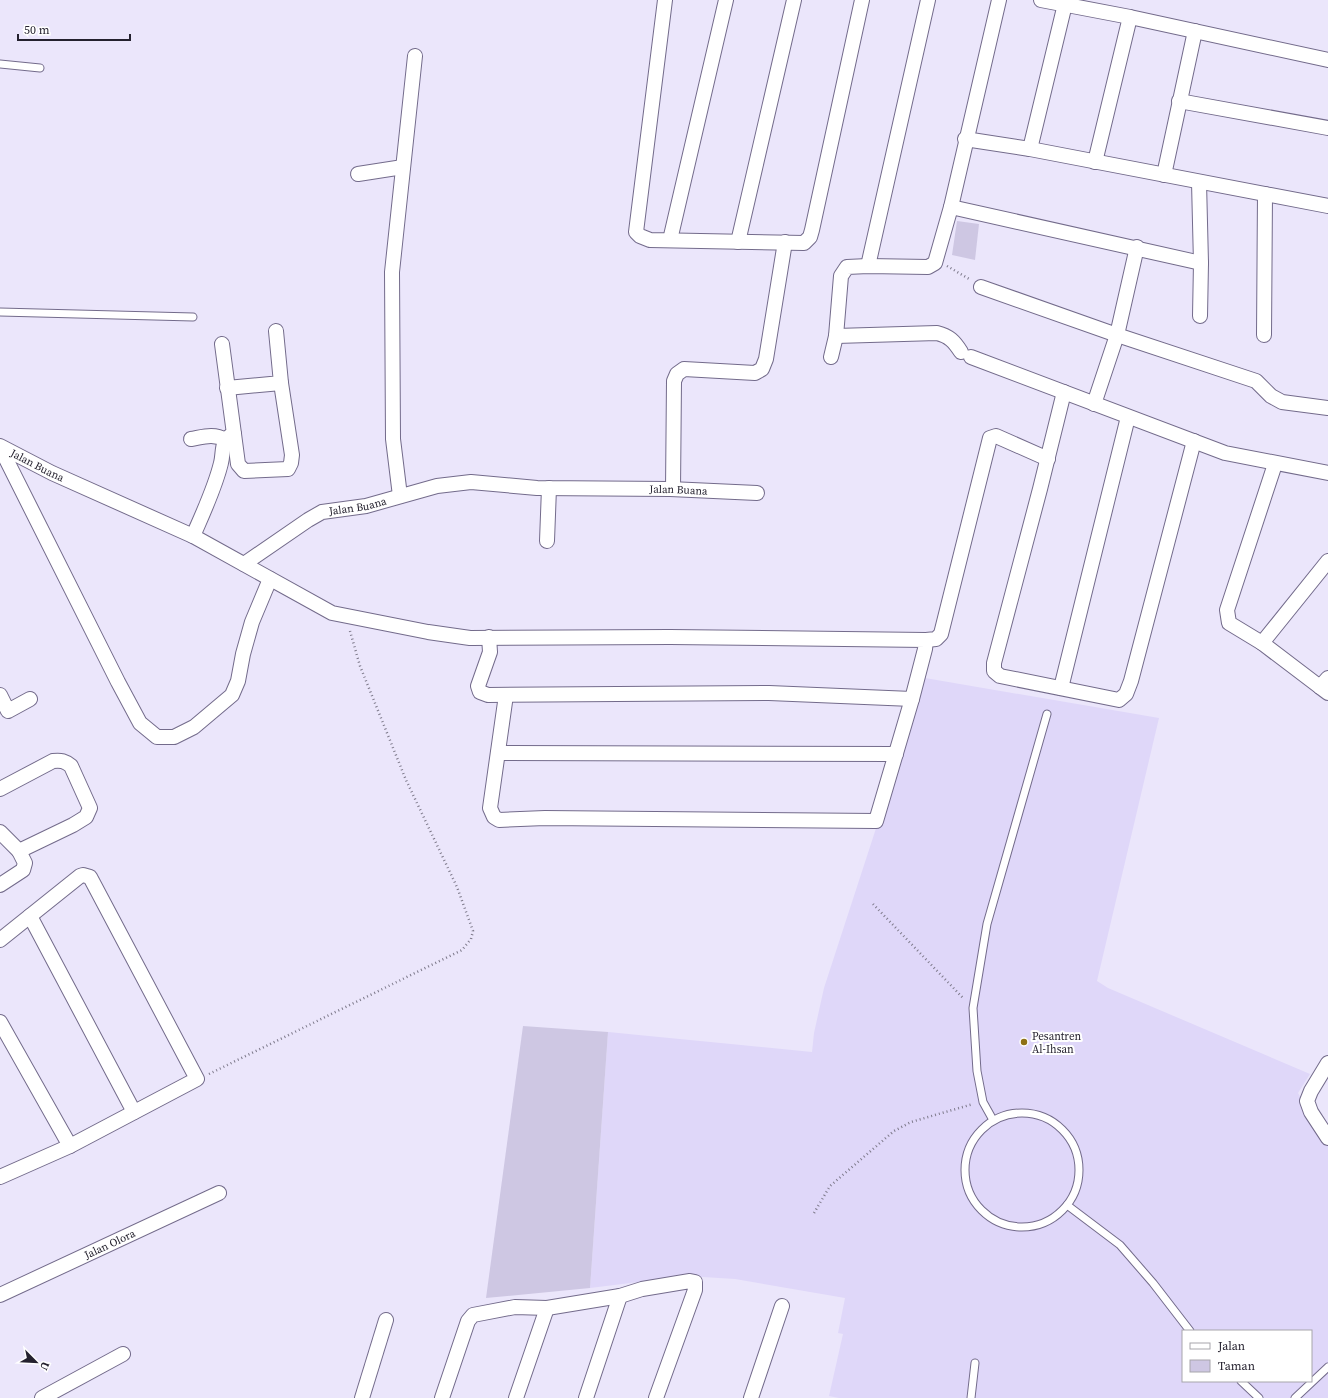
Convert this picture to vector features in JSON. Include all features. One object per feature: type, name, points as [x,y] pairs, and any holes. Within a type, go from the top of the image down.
[{"type":"street","points":[[665,0],[636,232],[640,236],[650,240],[804,243],[810,237],[862,0]]},
{"type":"street","points":[[670,240],[726,0]]},
{"type":"street","points":[[738,242],[794,0]]},
{"type":"street","points":[[868,266],[928,0]]},
{"type":"street","points":[[831,357],[836,336],[841,276],[847,267],[928,267],[935,263],[950,207],[999,0]]},
{"type":"street","points":[[1041,0],[1130,17],[1328,60]]},
{"type":"street","points":[[1030,149],[1065,4]]},
{"type":"street","points":[[1095,162],[1130,17]]},
{"type":"street","points":[[1164,175],[1195,31]]},
{"type":"street","points":[[400,496],[393,439],[392,272],[414,56]]},
{"type":"street","points":[[1179,101],[1328,128]]},
{"type":"street","points":[[966,139],[1030,149],[1328,206]]},
{"type":"street","points":[[358,174],[403,167]]},
{"type":"street","points":[[1199,182],[1201,263],[1200,316]]},
{"type":"street","points":[[1264,335],[1265,194]]},
{"type":"street","points":[[950,207],[1137,247],[1201,263]]},
{"type":"street","points":[[673,490],[674,381],[677,374],[684,369],[755,374],[762,369],[766,359],[785,242]]},
{"type":"street","points":[[1094,404],[1117,336],[1137,247]]},
{"type":"street","points":[[981,287],[1117,336],[1256,381],[1271,396],[1282,402],[1328,408]]},
{"type":"street","points":[[222,344],[228,388],[230,437],[238,464],[241,469],[248,472],[288,469],[291,463],[292,455],[281,383],[276,331]]},
{"type":"street","points":[[836,336],[937,333],[947,336],[956,343],[966,355],[1194,442],[1225,453],[1275,464],[1328,473]]},
{"type":"street","points":[[228,388],[281,383]]},
{"type":"street","points":[[1064,392],[994,662],[994,671],[1000,676],[1119,700],[1126,694],[1131,681],[1194,442]]},
{"type":"street","points":[[1060,688],[1128,417]]},
{"type":"street","points":[[191,439],[208,435],[230,437]]},
{"type":"street","points":[[244,564],[332,613],[428,632],[470,638],[670,636],[936,639],[942,634],[990,438],[996,436],[1006,438],[1048,458]]},
{"type":"street","points":[[193,536],[207,506],[230,437]]},
{"type":"street","points":[[0,446],[140,724],[157,737],[174,737],[194,727],[232,695],[238,681],[243,654],[252,622],[270,579]]},
{"type":"street","name":"Jalan Buana","points":[[0,446],[52,473],[193,536],[244,564],[322,512],[366,506],[437,486],[471,482],[549,488],[757,493]]},
{"type":"street","points":[[1275,464],[1227,610],[1229,623],[1262,643],[1325,686]]},
{"type":"street","points":[[547,541],[549,488]]},
{"type":"street","points":[[1262,643],[1328,561]]},
{"type":"street","points":[[489,637],[490,652],[478,686],[480,692],[488,695],[769,693],[912,699]]},
{"type":"street","points":[[506,695],[490,808],[494,818],[499,820],[553,818],[876,821],[926,649],[926,640]]},
{"type":"street","points":[[0,695],[8,711],[30,699]]},
{"type":"street","points":[[498,753],[896,754]]},
{"type":"street","points":[[0,789],[53,761],[60,760],[71,766],[90,808],[86,817],[73,825],[19,851]]},
{"type":"street","points":[[0,832],[19,851],[25,863],[23,870],[0,885]]},
{"type":"street","points":[[0,940],[80,876],[86,875],[92,879],[197,1079],[70,1146],[0,1177]]},
{"type":"street","points":[[30,916],[134,1112]]},
{"type":"street","points":[[0,1022],[70,1146]]},
{"type":"street","points":[[1328,1064],[1311,1091],[1307,1101],[1311,1112],[1328,1138]]},
{"type":"street","name":"Jalan Olora","points":[[0,1295],[219,1193]]},
{"type":"street","points":[[442,1398],[470,1317],[473,1315],[515,1307],[547,1308],[620,1296],[642,1289],[690,1281],[694,1282],[694,1290],[656,1398]]},
{"type":"street","points":[[586,1398],[620,1296]]},
{"type":"street","points":[[751,1398],[782,1306]]},
{"type":"street","points":[[516,1398],[547,1308]]},
{"type":"street","points":[[362,1398],[386,1320]]},
{"type":"street","points":[[42,1398],[123,1354]]},
{"type":"lane","points":[[0,64],[40,68]]},
{"type":"lane","points":[[0,312],[193,317]]},
{"type":"lane","points":[[993,1120],[983,1102],[977,1071],[973,1008],[987,924],[1047,714]]},
{"type":"lane","points":[[1014,1113],[1037,1114],[1057,1124],[1072,1140],[1079,1162],[1078,1185],[1068,1205],[1051,1220],[1030,1228],[1007,1226],[987,1216],[972,1199],[965,1178],[966,1156],[976,1135],[993,1120],[1014,1113]]},
{"type":"lane","points":[[1068,1205],[1120,1245],[1153,1283],[1189,1330]]},
{"type":"lane","points":[[971,1398],[975,1362]]},
{"type":"lane","points":[[1295,1398],[1328,1367]]},
{"type":"lane","points":[[1242,1382],[1259,1398]]},
{"type":"path","points":[[935,263],[959,271],[981,287]]},
{"type":"path","points":[[197,1079],[462,950],[471,939],[473,931],[457,887],[403,773],[360,666],[346,615]]},
{"type":"path","points":[[873,904],[973,1008]]},
{"type":"path","points":[[814,1214],[830,1186],[894,1131],[911,1122],[983,1102]]},
{"type":"shaded area","name":"Pesantren Al-Ihsan","points":[[925,678],[1159,718],[1097,981],[1108,988],[1310,1074],[1298,1093],[1328,1144],[1328,1398],[839,1398],[829,1396],[843,1334],[838,1333],[845,1298],[735,1279],[687,1276],[590,1288],[608,1032],[812,1052],[814,1033],[824,988]]},
{"type":"green space","points":[[957,221],[979,224],[975,260],[952,255]]},
{"type":"green space","points":[[523,1026],[608,1032],[590,1288],[486,1298]]},
{"type":"place","name":"Pesantren Al-Ihsan","points":[[1024,1042]]}]
